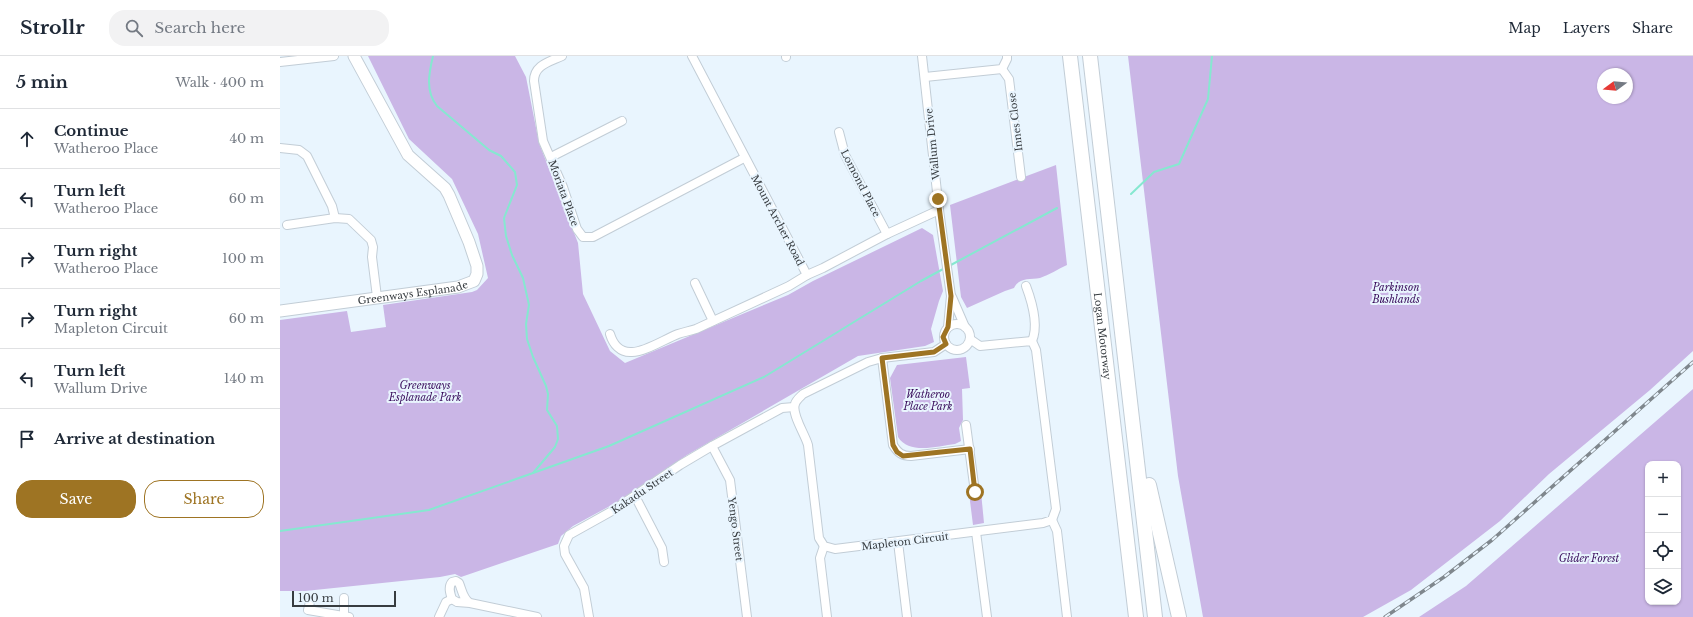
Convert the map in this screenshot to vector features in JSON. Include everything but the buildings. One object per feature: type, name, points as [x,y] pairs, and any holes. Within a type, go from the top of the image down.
[{"type":"highway","name":"Logan Motorway","points":[[1070,56],[1136,617]]},
{"type":"highway","name":"Logan Motorway","points":[[1090,56],[1156,617]]},
{"type":"highway","points":[[1136,449],[1144,464],[1178,617]]},
{"type":"highway","points":[[1120,475],[1116,496],[1128,617]]},
{"type":"street","points":[[280,62],[334,56]]},
{"type":"street","name":"Greenways Esplanade","points":[[280,311],[458,287],[474,281],[477,274],[477,266],[469,242],[449,195],[445,188],[408,155],[354,56]]},
{"type":"street","name":"Moriata Place","points":[[562,56],[538,67],[534,75],[543,142],[563,187],[577,229],[583,237],[593,237],[744,158]]},
{"type":"street","name":"Mount Archer Road","points":[[692,56],[744,158],[807,275],[887,234],[939,210]]},
{"type":"street","name":"Wallum Drive","points":[[922,56],[939,210],[951,296],[948,327]]},
{"type":"street","points":[[925,77],[1002,69],[1007,56]]},
{"type":"street","name":"Innes Close","points":[[1002,69],[1009,79],[1021,177]]},
{"type":"street","points":[[550,157],[622,121]]},
{"type":"street","name":"Lomond Place","points":[[839,132],[845,155],[887,234]]},
{"type":"street","points":[[280,148],[299,150],[307,156],[332,206],[335,218]]},
{"type":"street","points":[[287,226],[335,218],[349,219],[372,240],[372,257],[377,297]]},
{"type":"street","points":[[610,334],[613,342],[618,348],[630,353],[638,352],[680,333],[696,329],[789,286],[807,275]]},
{"type":"street","points":[[695,283],[713,321]]},
{"type":"street","points":[[1026,286],[1031,301],[1035,333],[1032,341],[1036,350],[1056,509],[1052,520],[1057,531],[1067,617]]},
{"type":"street","points":[[951,296],[965,327],[969,332],[970,339],[966,346],[959,350],[952,349],[946,344],[943,337],[948,327],[954,324],[965,327]]},
{"type":"street","points":[[970,339],[980,346],[1032,341]]},
{"type":"street","points":[[827,617],[820,558],[824,546],[819,538],[806,435],[795,414],[794,407],[796,402],[804,394],[868,362],[882,358],[934,352],[946,344]]},
{"type":"street","points":[[882,358],[893,445],[897,452],[903,456],[911,456],[970,449]]},
{"type":"street","name":"Kakadu Street","points":[[589,617],[584,588],[565,554],[564,546],[568,535],[635,496],[680,465],[712,446],[782,408],[794,407]]},
{"type":"street","points":[[966,425],[975,492]]},
{"type":"street","name":"Yengo Street","points":[[712,446],[730,480],[747,617]]},
{"type":"street","points":[[635,496],[662,548],[664,562]]},
{"type":"street","name":"Mapleton Circuit","points":[[824,546],[835,549],[898,542],[1043,523],[1052,520]]},
{"type":"street","points":[[976,532],[987,617]]},
{"type":"street","points":[[898,542],[907,617]]},
{"type":"street","points":[[452,599],[450,585],[452,582],[456,581],[459,583],[466,601],[470,603]]},
{"type":"street","points":[[310,602],[308,610],[347,617],[344,598]]},
{"type":"street","points":[[452,599],[457,602],[470,603],[537,617]]},
{"type":"street","points":[[439,617],[446,602],[452,599]]},
{"type":"green space","name":"Greenways Esplanade Park","points":[[368,56],[515,56],[526,77],[539,143],[578,243],[583,294],[610,351],[625,363],[788,295],[813,281],[922,228],[933,235],[943,291],[931,329],[934,342],[925,346],[858,356],[687,455],[621,500],[573,526],[561,536],[558,544],[461,577],[455,574],[440,577],[305,591],[280,591],[280,320],[347,311],[351,332],[386,327],[383,305],[472,292],[477,290],[488,278],[478,234],[452,179],[409,139]]},
{"type":"green space","name":"Parkinson Bushlands","points":[[1128,56],[1693,56],[1693,351],[1650,390],[1549,474],[1500,521],[1411,590],[1363,617],[1203,617],[1178,476]]},
{"type":"green space","points":[[1056,165],[1067,265],[1040,278],[1019,282],[1014,288],[967,308],[961,297],[950,205]]},
{"type":"green space","name":"Watheroo Place Park","points":[[966,357],[970,388],[962,389],[963,420],[959,428],[961,441],[955,444],[924,448],[916,448],[903,443],[898,437],[890,378],[897,365]]},
{"type":"green space","name":"Glider Forest","points":[[1693,389],[1693,617],[1419,617],[1466,586]]},
{"type":"green space","points":[[981,492],[984,523],[973,525],[969,493]]},
{"type":"waterway","points":[[433,56],[429,75],[429,88],[433,100],[437,106],[489,150],[501,156],[515,172],[517,185],[504,218],[506,236],[512,255],[523,278],[529,305],[526,324],[527,339],[546,386],[548,394],[547,410],[557,426],[558,439],[555,447],[533,473]]},
{"type":"waterway","points":[[1131,194],[1154,172],[1179,164],[1208,99],[1212,56]]},
{"type":"waterway","points":[[949,266],[1057,208]]},
{"type":"waterway","points":[[280,531],[429,510],[609,446],[764,377],[921,281],[945,268]]},
{"type":"railway","points":[[1385,617],[1444,577],[1492,540],[1693,362]]},
{"type":"route","points":[[938,199],[951,296],[948,327],[945,330],[943,337],[946,344],[934,352],[882,358],[893,445],[897,452],[903,456],[911,456],[970,449],[975,492]]}]
